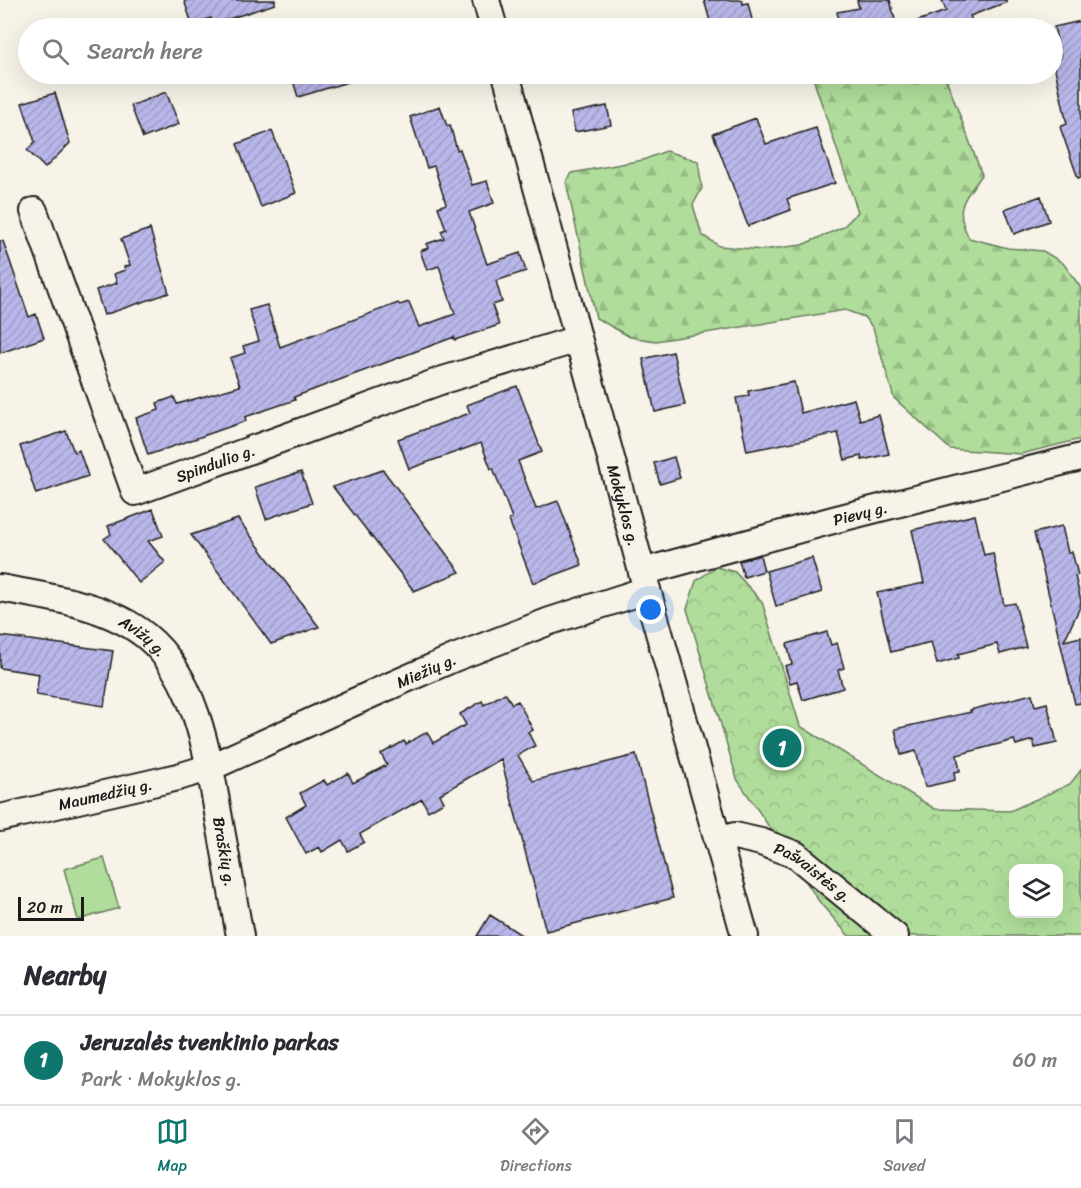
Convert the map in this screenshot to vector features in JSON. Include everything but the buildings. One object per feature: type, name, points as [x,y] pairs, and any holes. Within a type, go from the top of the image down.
[{"type":"street","points":[[486,0],[491,18]]},
{"type":"street","name":"Mokyklos g.","points":[[509,84],[644,581],[745,936]]},
{"type":"street","name":"Spindulio g.","points":[[34,211],[135,492],[443,380],[578,339]]},
{"type":"street","name":"Pievų g.","points":[[644,581],[833,520],[1081,457]]},
{"type":"street","name":"Miežių g.","points":[[211,767],[454,658],[644,581]]},
{"type":"street","name":"Avižų g.","points":[[0,588],[80,605],[116,618],[147,636],[168,660],[185,688],[205,739],[211,767]]},
{"type":"street","name":"Maumedžių g.","points":[[0,818],[178,777],[211,767]]},
{"type":"street","name":"Braškių g.","points":[[211,767],[240,936]]},
{"type":"street","name":"Pašvaistės g.","points":[[718,841],[735,836],[761,842],[796,855],[895,936]]},
{"type":"green space","points":[[815,84],[948,84],[982,175],[966,198],[961,211],[969,238],[1008,248],[1043,251],[1063,263],[1081,288],[1081,439],[1021,454],[950,449],[894,398],[873,328],[864,317],[845,310],[656,341],[630,337],[596,318],[566,182],[572,173],[643,160],[666,151],[698,161],[702,188],[693,205],[702,235],[719,246],[762,250],[802,245],[843,227],[858,212]]},
{"type":"green space","points":[[716,567],[735,572],[762,602],[800,726],[935,809],[1010,811],[1070,784],[1081,770],[1081,936],[849,936],[821,904],[737,779],[687,609],[696,581]]},
{"type":"green space","points":[[104,858],[119,908],[78,920],[64,869]]},
{"type":"place","name":"Jeruzalės tvenkinio parkas","points":[[782,748]]}]
